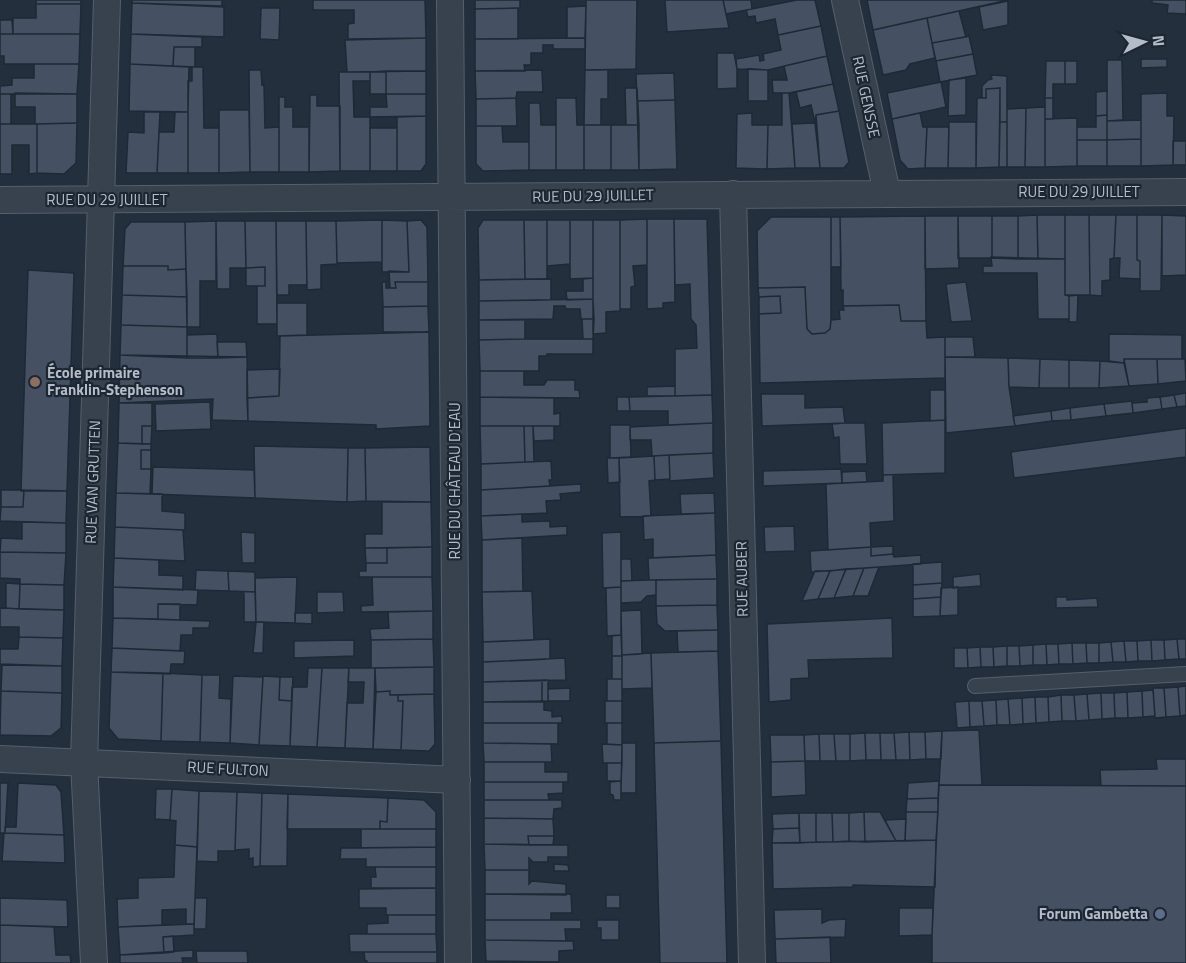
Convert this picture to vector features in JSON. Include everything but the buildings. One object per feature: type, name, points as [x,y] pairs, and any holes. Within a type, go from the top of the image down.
[{"type":"street","name":"RUE VAN GRUTTEN","points":[[94,963],[84,762],[107,0]]},
{"type":"street","name":"RUE DU CHÂTEAU D'EAU","points":[[450,0],[458,963]]},
{"type":"street","name":"RUE GENSSE","points":[[845,0],[887,193]]},
{"type":"street","name":"RUE DU 29 JUILLET","points":[[0,200],[1186,192]]},
{"type":"street","name":"RUE AUBER","points":[[733,194],[752,963]]},
{"type":"street","name":"RUE FULTON","points":[[0,759],[457,780]]},
{"type":"lane","points":[[975,686],[1186,674]]},
{"type":"place","name":"École primaire Franklin-Stephenson","points":[[35,382]]},
{"type":"place","name":"Forum Gambetta","points":[[1160,914]]}]
